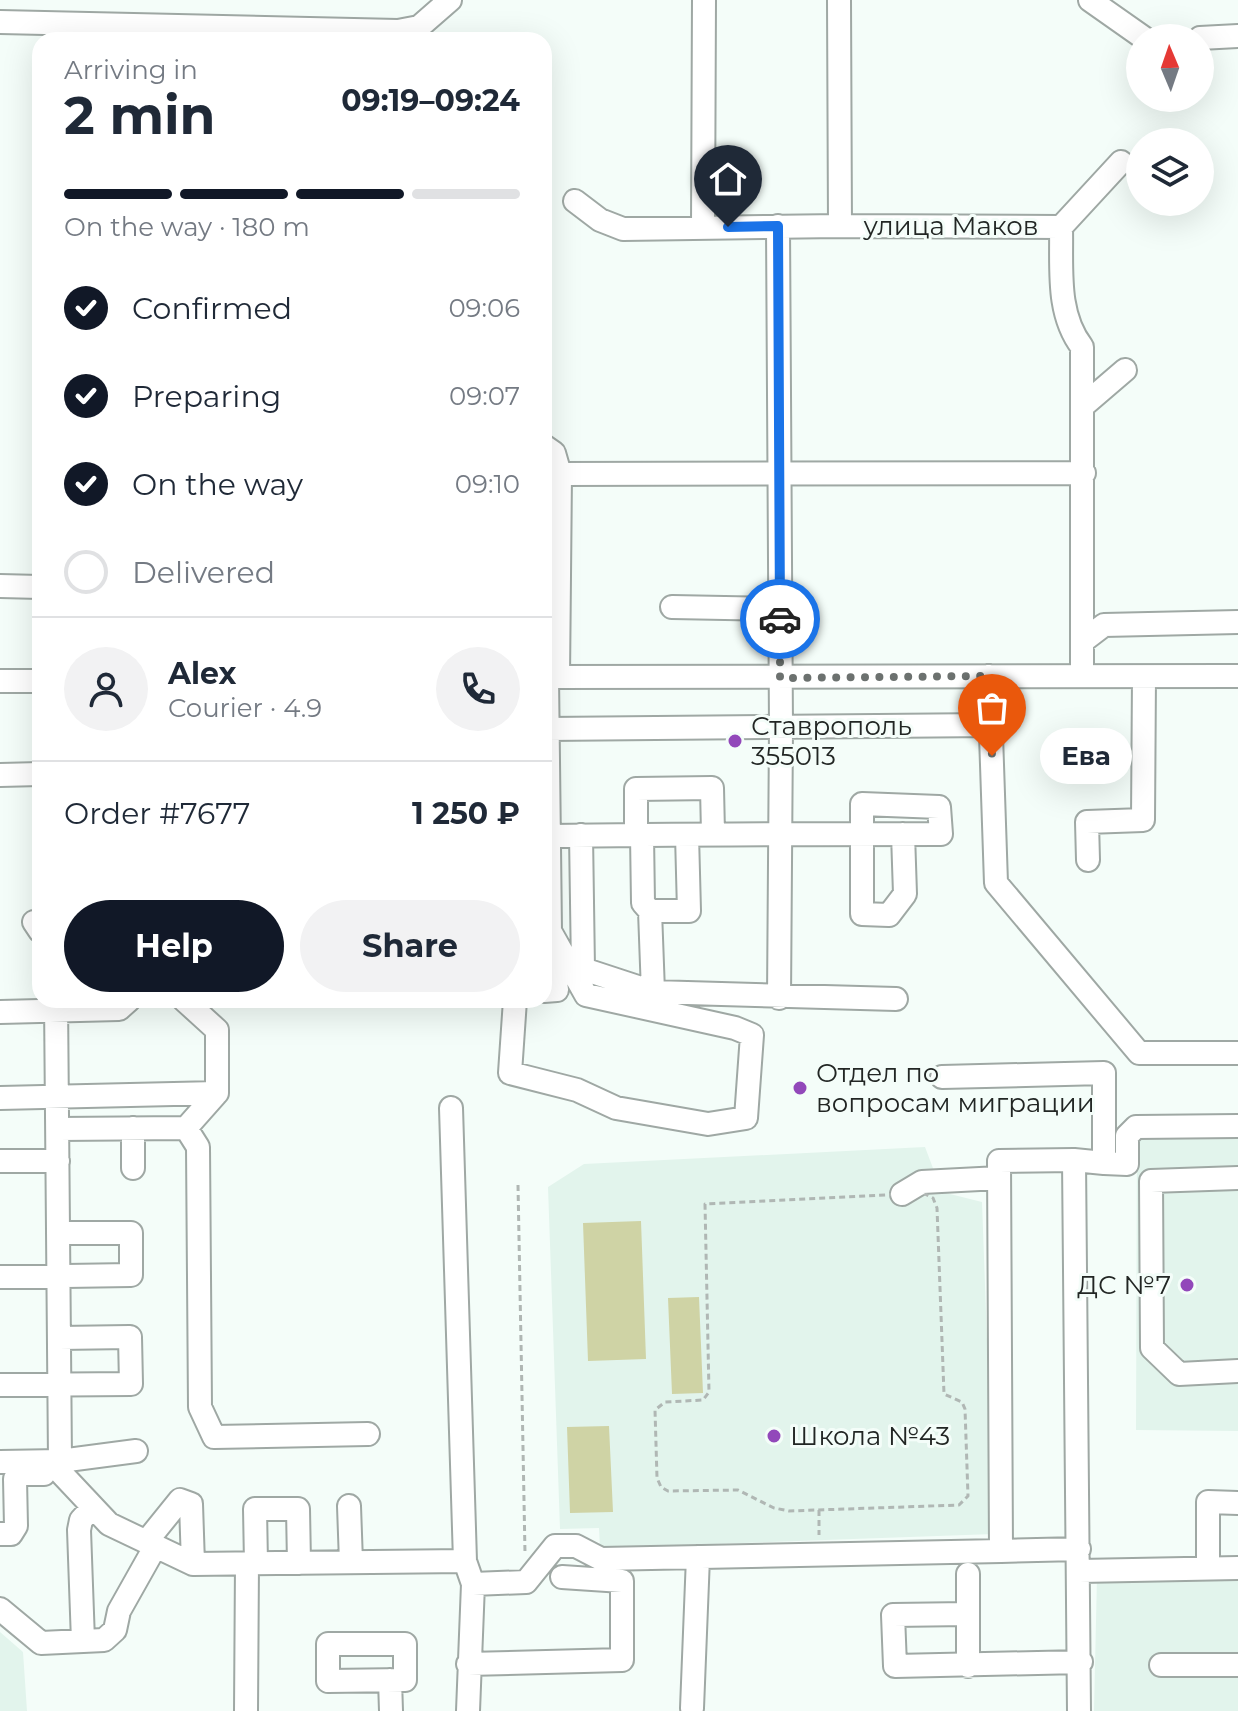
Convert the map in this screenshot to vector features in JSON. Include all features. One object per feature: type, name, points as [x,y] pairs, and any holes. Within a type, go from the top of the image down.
[{"type":"street","points":[[374,32],[419,27],[450,0]]},
{"type":"street","points":[[703,227],[704,0]]},
{"type":"street","points":[[839,0],[840,226]]},
{"type":"street","points":[[1090,0],[1126,25]]},
{"type":"street","points":[[0,22],[232,32]]},
{"type":"street","points":[[1214,37],[1238,36]]},
{"type":"street","name":"улица Маков","points":[[1082,676],[1082,347],[1068,328],[1064,313],[1061,227],[1121,162]]},
{"type":"street","name":"улица Маков","points":[[575,201],[600,220],[623,229],[1061,227]]},
{"type":"street","points":[[778,226],[779,998]]},
{"type":"street","points":[[1083,406],[1125,370]]},
{"type":"street","points":[[552,452],[560,474],[552,636]]},
{"type":"street","points":[[560,474],[1084,473]]},
{"type":"street","points":[[0,586],[32,587]]},
{"type":"street","points":[[672,607],[780,609]]},
{"type":"street","points":[[1083,641],[1104,625],[1238,622]]},
{"type":"street","points":[[989,676],[996,883],[1139,1053],[1238,1053]]},
{"type":"street","points":[[552,677],[1238,676]]},
{"type":"street","points":[[1088,860],[1087,822],[1143,820],[1144,677]]},
{"type":"street","points":[[0,681],[32,681]]},
{"type":"street","points":[[552,729],[991,725]]},
{"type":"street","points":[[0,775],[32,774]]},
{"type":"street","points":[[653,992],[650,911],[643,903],[636,789],[712,788],[713,833]]},
{"type":"street","points":[[552,836],[713,833],[780,834],[861,834],[903,834],[941,834],[939,807],[862,804],[861,834],[862,914],[889,915],[905,894],[903,834]]},
{"type":"street","points":[[581,835],[583,969],[653,992],[896,999]]},
{"type":"street","points":[[650,911],[689,911],[687,835]]},
{"type":"street","points":[[514,1008],[510,1073],[577,1090],[616,1108],[708,1124],[746,1118],[752,1035],[735,1028],[586,995],[552,935]]},
{"type":"street","points":[[552,948],[557,990],[552,990]]},
{"type":"street","points":[[0,1012],[37,1008]]},
{"type":"street","points":[[56,1008],[60,1467],[109,1524],[193,1564],[465,1561]]},
{"type":"street","points":[[98,1008],[120,1008]]},
{"type":"street","points":[[58,1129],[186,1128],[217,1093],[217,1030],[193,1008]]},
{"type":"street","points":[[942,1077],[1104,1073],[1104,1163]]},
{"type":"street","points":[[0,1098],[217,1093]]},
{"type":"street","points":[[451,1108],[465,1561],[473,1584],[468,1711]]},
{"type":"street","points":[[1001,1551],[999,1161],[1074,1160],[1127,1164],[1127,1136],[1136,1127],[1238,1126]]},
{"type":"street","points":[[133,1128],[133,1168]]},
{"type":"street","points":[[186,1128],[198,1147],[200,1407],[214,1437],[368,1434]]},
{"type":"street","points":[[1074,1160],[1081,1662],[1079,1711]]},
{"type":"street","points":[[0,1161],[58,1161]]},
{"type":"street","points":[[902,1194],[922,1182],[999,1178]]},
{"type":"street","points":[[1238,1178],[1151,1181],[1152,1348],[1179,1374],[1238,1371]]},
{"type":"street","points":[[0,1277],[131,1275],[131,1233],[58,1233]]},
{"type":"street","points":[[0,1385],[131,1384],[130,1337],[59,1338]]},
{"type":"street","points":[[0,1534],[11,1534],[16,1526],[15,1479],[21,1474],[136,1451]]},
{"type":"street","points":[[0,1462],[60,1467]]},
{"type":"street","points":[[0,1609],[41,1643],[111,1637],[119,1611],[151,1544],[180,1500],[191,1504],[193,1564]]},
{"type":"street","points":[[1208,1567],[1208,1502],[1238,1503]]},
{"type":"street","points":[[349,1506],[351,1562]]},
{"type":"street","points":[[83,1641],[79,1530],[81,1520],[93,1507]]},
{"type":"street","points":[[246,1711],[255,1509],[298,1509],[299,1563]]},
{"type":"street","points":[[473,1584],[526,1582],[555,1546],[576,1546],[601,1559],[1001,1551],[1080,1560],[1238,1568]]},
{"type":"street","points":[[692,1708],[698,1557]]},
{"type":"street","points":[[968,1574],[968,1666]]},
{"type":"street","points":[[468,1664],[622,1660],[622,1581],[562,1577]]},
{"type":"street","points":[[967,1614],[893,1615],[895,1666],[1081,1662]]},
{"type":"street","points":[[1161,1665],[1238,1665]]},
{"type":"street","points":[[390,1680],[391,1711]]},
{"type":"path","points":[[518,1185],[526,1582]]},
{"type":"path","points":[[923,1193],[936,1202],[943,1389],[946,1397],[959,1400],[965,1409],[968,1496],[959,1505],[818,1510],[782,1510],[738,1490],[668,1491],[658,1484],[655,1410],[665,1402],[702,1401],[709,1394],[702,1209],[711,1201],[923,1193]]},
{"type":"path","points":[[818,1510],[820,1554]]},
{"type":"shaded area","name":"ДС №7","points":[[1238,1138],[1238,1431],[1136,1430],[1137,1139]]},
{"type":"shaded area","name":"Школа №43","points":[[925,1147],[942,1192],[982,1202],[994,1534],[600,1548],[599,1528],[560,1529],[548,1187],[584,1164]]},
{"type":"shaded area","points":[[1097,1576],[1238,1576],[1238,1711],[1094,1711]]},
{"type":"shaded area","points":[[0,1632],[23,1652],[27,1711],[0,1711]]},
{"type":"green space","points":[[641,1221],[646,1359],[588,1361],[583,1223]]},
{"type":"green space","points":[[699,1297],[703,1393],[672,1394],[668,1298]]},
{"type":"green space","points":[[609,1426],[613,1512],[570,1513],[567,1427]]},
{"type":"way so far","points":[[780,619],[780,678],[989,676],[992,756]]},
{"type":"place","name":"Ставрополь 355013","points":[[735,741]]},
{"type":"place","name":"Ева","points":[[992,756]]},
{"type":"place","name":"Отдел по вопросам миграции","points":[[800,1088]]},
{"type":"place","name":"ДС №7","points":[[1187,1285]]},
{"type":"place","name":"Школа №43","points":[[774,1436]]},
{"type":"route","points":[[728,227],[778,226],[780,619]]}]
